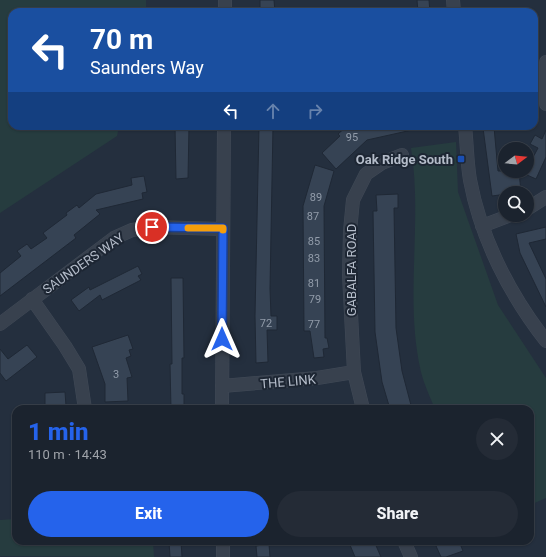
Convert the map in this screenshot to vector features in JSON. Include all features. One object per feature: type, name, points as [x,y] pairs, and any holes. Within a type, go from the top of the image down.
[{"type":"street","points":[[546,62],[546,104]]},
{"type":"street","points":[[222,405],[224,130]]},
{"type":"street","points":[[465,130],[470,181],[482,226],[508,285],[546,341]]},
{"type":"street","name":"GABALFA ROAD","points":[[362,405],[354,372],[349,275],[350,231],[353,200],[366,174],[382,163],[402,155]]},
{"type":"street","points":[[534,205],[546,197]]},
{"type":"street","points":[[482,226],[498,220]]},
{"type":"street","name":"SAUNDERS WAY","points":[[0,324],[114,238],[132,230],[152,227],[223,228]]},
{"type":"street","points":[[32,299],[79,369],[84,405]]},
{"type":"street","name":"THE LINK","points":[[222,386],[318,378],[354,372]]},
{"type":"street","points":[[223,545],[223,557]]},
{"type":"street","points":[[406,545],[411,557]]},
{"type":"green space","points":[[0,0],[146,0],[146,8],[8,8],[8,130],[118,130],[117,136],[0,213]]},
{"type":"green space","points":[[456,142],[458,192],[498,305],[546,378],[546,498],[534,503],[534,405],[433,405],[425,386],[416,344],[414,317],[415,204],[411,148]]},
{"type":"green space","points":[[12,519],[12,545],[153,545],[154,557],[0,556],[0,520]]},
{"type":"building","points":[[260,0],[274,0],[275,8],[260,8]]},
{"type":"building","points":[[417,0],[429,0],[430,8],[418,8]]},
{"type":"building","points":[[175,130],[189,130],[188,178],[176,179]]},
{"type":"building","points":[[259,130],[273,130],[270,289],[271,316],[277,316],[277,330],[267,330],[268,362],[256,363],[255,316]]},
{"type":"building","points":[[342,130],[412,130],[367,140],[336,169],[322,153],[340,136],[338,134]]},
{"type":"building","points":[[483,130],[494,130],[498,178],[520,178],[520,186],[498,186],[498,195],[492,196]]},
{"type":"building","points":[[546,130],[546,157],[536,179],[534,178],[534,156],[538,148],[534,146],[534,142],[531,142],[535,135],[542,139]]},
{"type":"building","points":[[315,165],[334,171],[324,206],[325,338],[327,338],[329,348],[323,349],[324,357],[314,358],[310,331],[304,331],[303,206]]},
{"type":"building","points":[[144,176],[147,192],[142,193],[143,199],[96,210],[100,214],[74,235],[76,238],[0,296],[0,273],[21,256],[17,251],[27,244],[31,249],[47,238],[43,233],[67,215],[66,213],[77,205],[79,208],[96,194],[132,185],[131,178]]},
{"type":"building","points":[[398,194],[398,208],[394,208],[396,328],[402,371],[411,405],[389,405],[382,382],[375,332],[373,211],[377,211],[376,195]]},
{"type":"building","points":[[546,227],[546,239],[529,243],[546,279],[546,307],[520,253],[516,234]]},
{"type":"building","points":[[138,266],[142,274],[138,276],[141,280],[102,300],[100,295],[79,311],[71,300],[89,287],[90,290]]},
{"type":"building","points":[[171,278],[183,278],[184,358],[182,358],[182,394],[184,394],[184,405],[171,405],[170,364],[172,364]]},
{"type":"building","points":[[128,335],[133,349],[129,350],[131,356],[126,358],[132,377],[127,378],[128,401],[105,402],[105,384],[92,347]]},
{"type":"building","points":[[27,345],[37,357],[6,381],[0,373],[0,349],[8,359]]},
{"type":"building","points":[[65,392],[66,405],[45,405],[45,393]]},
{"type":"building","points":[[169,545],[181,545],[182,557],[170,557]]},
{"type":"building","points":[[269,545],[270,557],[257,557],[256,546]]},
{"type":"building","points":[[350,545],[376,545],[381,557],[355,557]]},
{"type":"building","points":[[461,545],[463,551],[446,557],[441,557],[436,546]]},
{"type":"slow traffic","points":[[188,228],[223,228],[223,230]]},
{"type":"place","name":"Oak Ridge South","points":[[461,159]]},
{"type":"route","points":[[152,227],[223,228],[222,339]]}]
